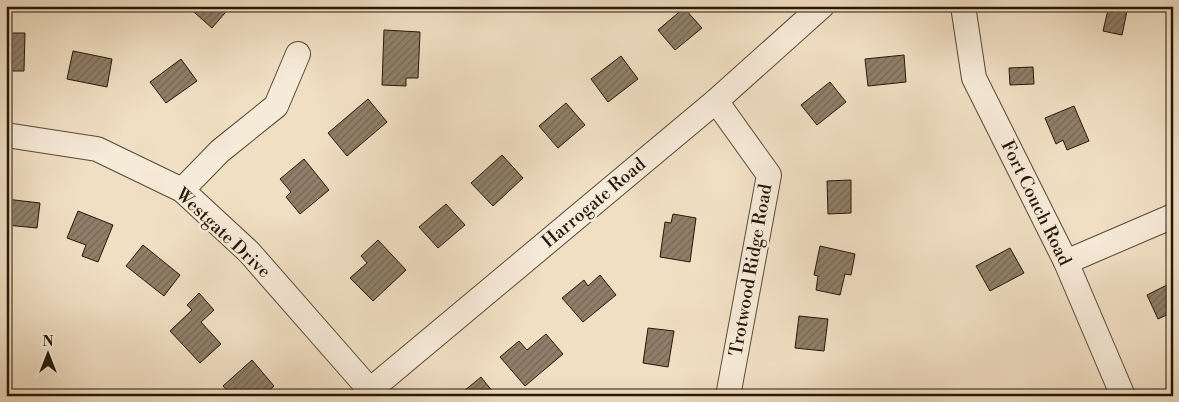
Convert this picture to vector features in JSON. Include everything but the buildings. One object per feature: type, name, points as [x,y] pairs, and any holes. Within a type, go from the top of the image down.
[{"type":"street","name":"Harrogate Road","points":[[366,393],[716,100],[822,6]]},
{"type":"street","name":"Fort Couch Road","points":[[963,6],[974,78],[1066,262],[1123,396]]},
{"type":"street","points":[[182,190],[220,152],[276,106],[298,54]]},
{"type":"street","name":"Trotwood Ridge Road","points":[[716,100],[769,175],[728,396]]},
{"type":"street","name":"Westgate Drive","points":[[6,135],[97,149],[182,190],[249,252],[366,393]]},
{"type":"street","points":[[1066,262],[1173,216]]}]
